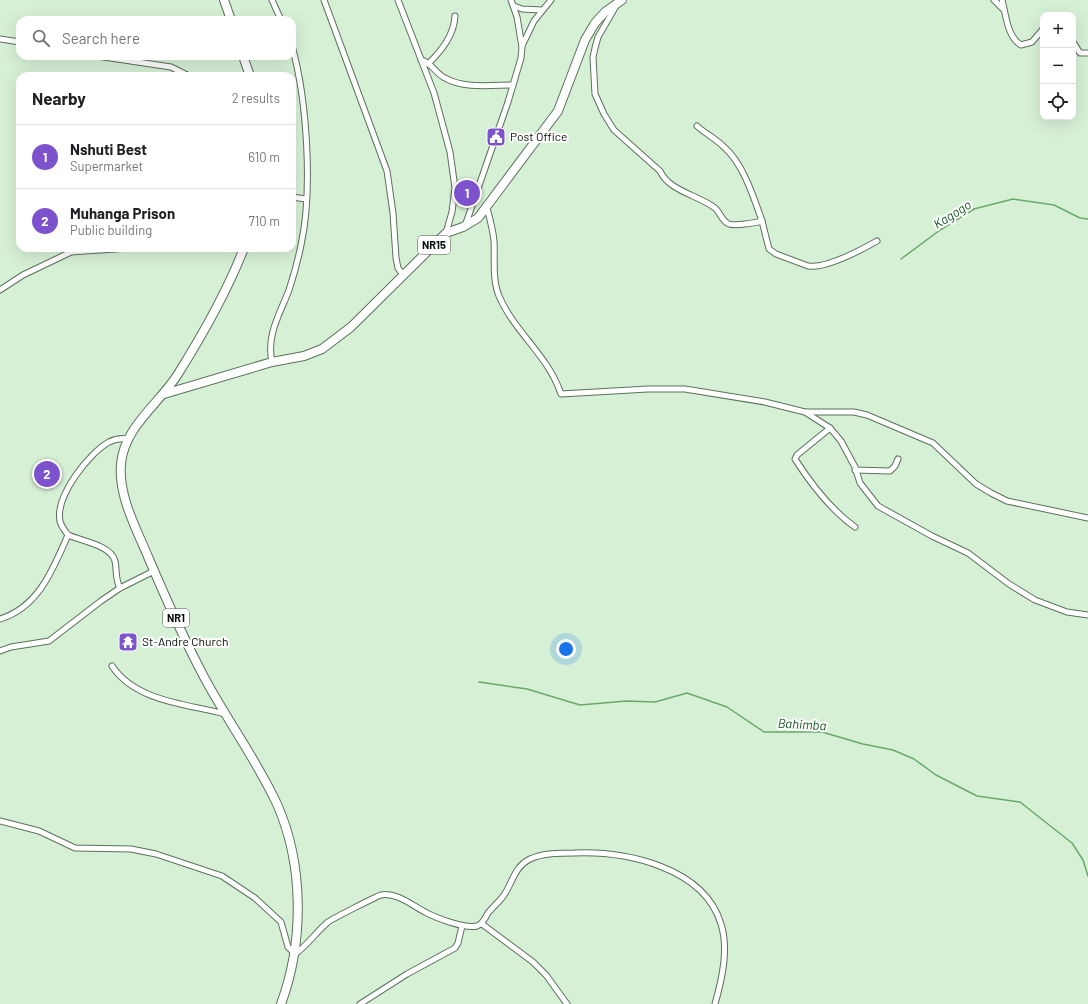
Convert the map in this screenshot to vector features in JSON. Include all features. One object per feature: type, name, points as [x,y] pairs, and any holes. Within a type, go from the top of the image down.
[{"type":"highway","points":[[224,0],[230,16]]},
{"type":"highway","name":"NR15","points":[[164,394],[272,362],[304,356],[330,344],[351,327],[446,233],[465,226],[478,218],[487,208],[558,111],[590,31],[600,18],[620,2]]},
{"type":"highway","points":[[244,60],[249,72]]},
{"type":"highway","name":"NR1","points":[[242,252],[217,307],[178,373],[164,394],[136,425],[128,439],[120,465],[123,488],[133,520],[154,571],[204,677],[259,769],[278,806],[293,864],[298,908],[295,954],[292,971],[281,1004]]},
{"type":"street","points":[[272,0],[279,16]]},
{"type":"street","points":[[324,0],[387,172],[393,213],[396,258],[398,268],[403,275]]},
{"type":"street","points":[[398,0],[440,114],[454,172],[453,204],[446,233]]},
{"type":"street","points":[[511,0],[514,6],[522,47]]},
{"type":"street","points":[[465,226],[518,71],[522,47],[534,21],[551,0]]},
{"type":"street","points":[[994,0],[1005,11]]},
{"type":"street","points":[[1002,0],[1012,34],[1017,42],[1021,45],[1032,42],[1040,33]]},
{"type":"street","points":[[620,2],[598,37],[593,57],[595,94],[609,123],[626,142],[660,171],[670,184],[715,208],[730,225],[751,225],[762,221]]},
{"type":"street","points":[[514,6],[542,10]]},
{"type":"street","points":[[429,63],[448,40],[453,29],[455,16]]},
{"type":"street","points":[[0,39],[16,41]]},
{"type":"street","points":[[1076,47],[1080,53],[1088,53]]},
{"type":"street","points":[[122,60],[171,68],[180,72]]},
{"type":"street","points":[[272,362],[271,337],[289,289],[299,255],[304,229],[306,155],[301,88],[295,60]]},
{"type":"street","points":[[420,60],[429,63],[442,77],[456,83],[483,86],[513,85]]},
{"type":"street","points":[[697,126],[725,148],[737,164],[751,190],[762,221],[769,249],[776,254],[811,267],[839,259],[863,249],[876,241]]},
{"type":"street","points":[[296,198],[306,199]]},
{"type":"street","points":[[487,208],[492,229],[495,277],[498,295],[520,331],[553,373],[561,394],[648,389],[685,390],[765,402],[805,412],[854,412],[867,415],[933,443],[976,484],[991,493],[1007,500],[1088,518]]},
{"type":"street","points":[[0,290],[23,275],[71,252]]},
{"type":"street","points":[[805,412],[830,428],[841,441],[860,483],[878,506],[932,536],[968,553],[1009,584],[1035,600],[1068,612],[1088,615]]},
{"type":"street","points":[[830,428],[797,455],[795,459],[819,492],[839,515],[855,527]]},
{"type":"street","points":[[120,588],[116,578],[114,559],[110,553],[99,546],[68,535],[60,522],[60,515],[64,496],[86,463],[102,447],[116,439],[128,439]]},
{"type":"street","points":[[855,470],[890,471],[895,466],[898,459]]},
{"type":"street","points":[[0,620],[22,609],[34,598],[55,565],[68,535]]},
{"type":"street","points":[[0,651],[49,641],[120,588],[154,571]]},
{"type":"street","points":[[112,666],[128,684],[147,694],[226,714]]},
{"type":"street","points":[[0,821],[39,831],[75,848],[87,850],[113,848],[150,853],[222,876],[255,898],[281,922],[288,947],[295,954],[308,944],[331,920],[380,895],[388,895],[404,900],[430,915],[462,926],[472,927],[482,924],[504,896],[518,868],[531,858],[544,855],[589,852],[611,854],[641,860],[660,866],[685,880],[697,887],[710,900],[722,924],[725,942],[721,979],[715,1004]]},
{"type":"street","points":[[482,924],[533,962],[546,975],[568,1004]]},
{"type":"street","points":[[360,1004],[407,974],[455,948],[458,943],[462,926]]},
{"type":"waterway","name":"Kagogo","points":[[901,259],[940,230],[974,209],[1013,199],[1054,205],[1080,218],[1088,219]]},
{"type":"waterway","name":"Bahimba","points":[[479,682],[527,689],[580,705],[626,701],[655,702],[687,693],[727,707],[764,732],[822,732],[863,744],[893,750],[914,759],[936,775],[977,796],[1020,802],[1072,843],[1083,860],[1088,876]]},
{"type":"place","name":"Post Office","points":[[496,137]]},
{"type":"place","name":"Nshuti Best","points":[[467,193]]},
{"type":"place","name":"Muhanga Prison","points":[[47,474]]},
{"type":"place","name":"St-Andre Church","points":[[128,642]]}]
